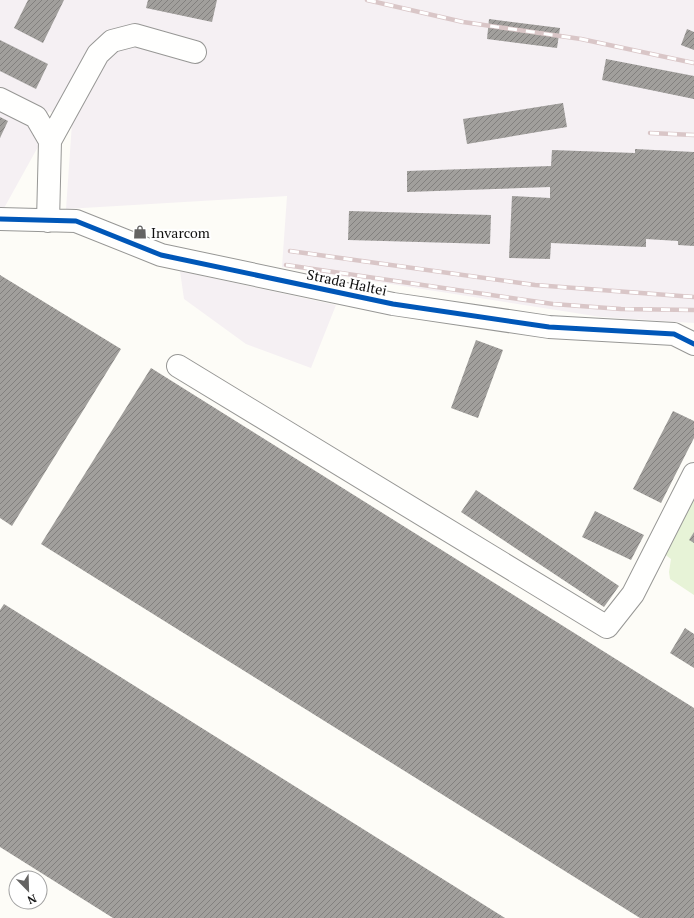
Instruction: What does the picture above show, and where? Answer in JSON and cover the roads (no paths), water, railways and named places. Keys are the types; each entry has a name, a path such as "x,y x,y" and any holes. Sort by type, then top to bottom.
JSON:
{"street":[{"path":"48,220 50,141 98,54 112,41 135,35 195,52"},
{"path":"0,99 36,117 50,141"},
{"name":"Strada Haltei","path":"0,219 76,221 161,255 393,304 549,327 674,334 694,344"},
{"path":"178,366 607,627 633,594 694,474"}],"railway":[{"path":"367,0 463,22 581,39 694,63"},
{"path":"650,133 694,135"},
{"path":"290,251 535,285 694,297"},
{"path":"286,265 553,304 621,309 694,310"}],"place":[{"name":"Invarcom","path":"140,232"}]}
